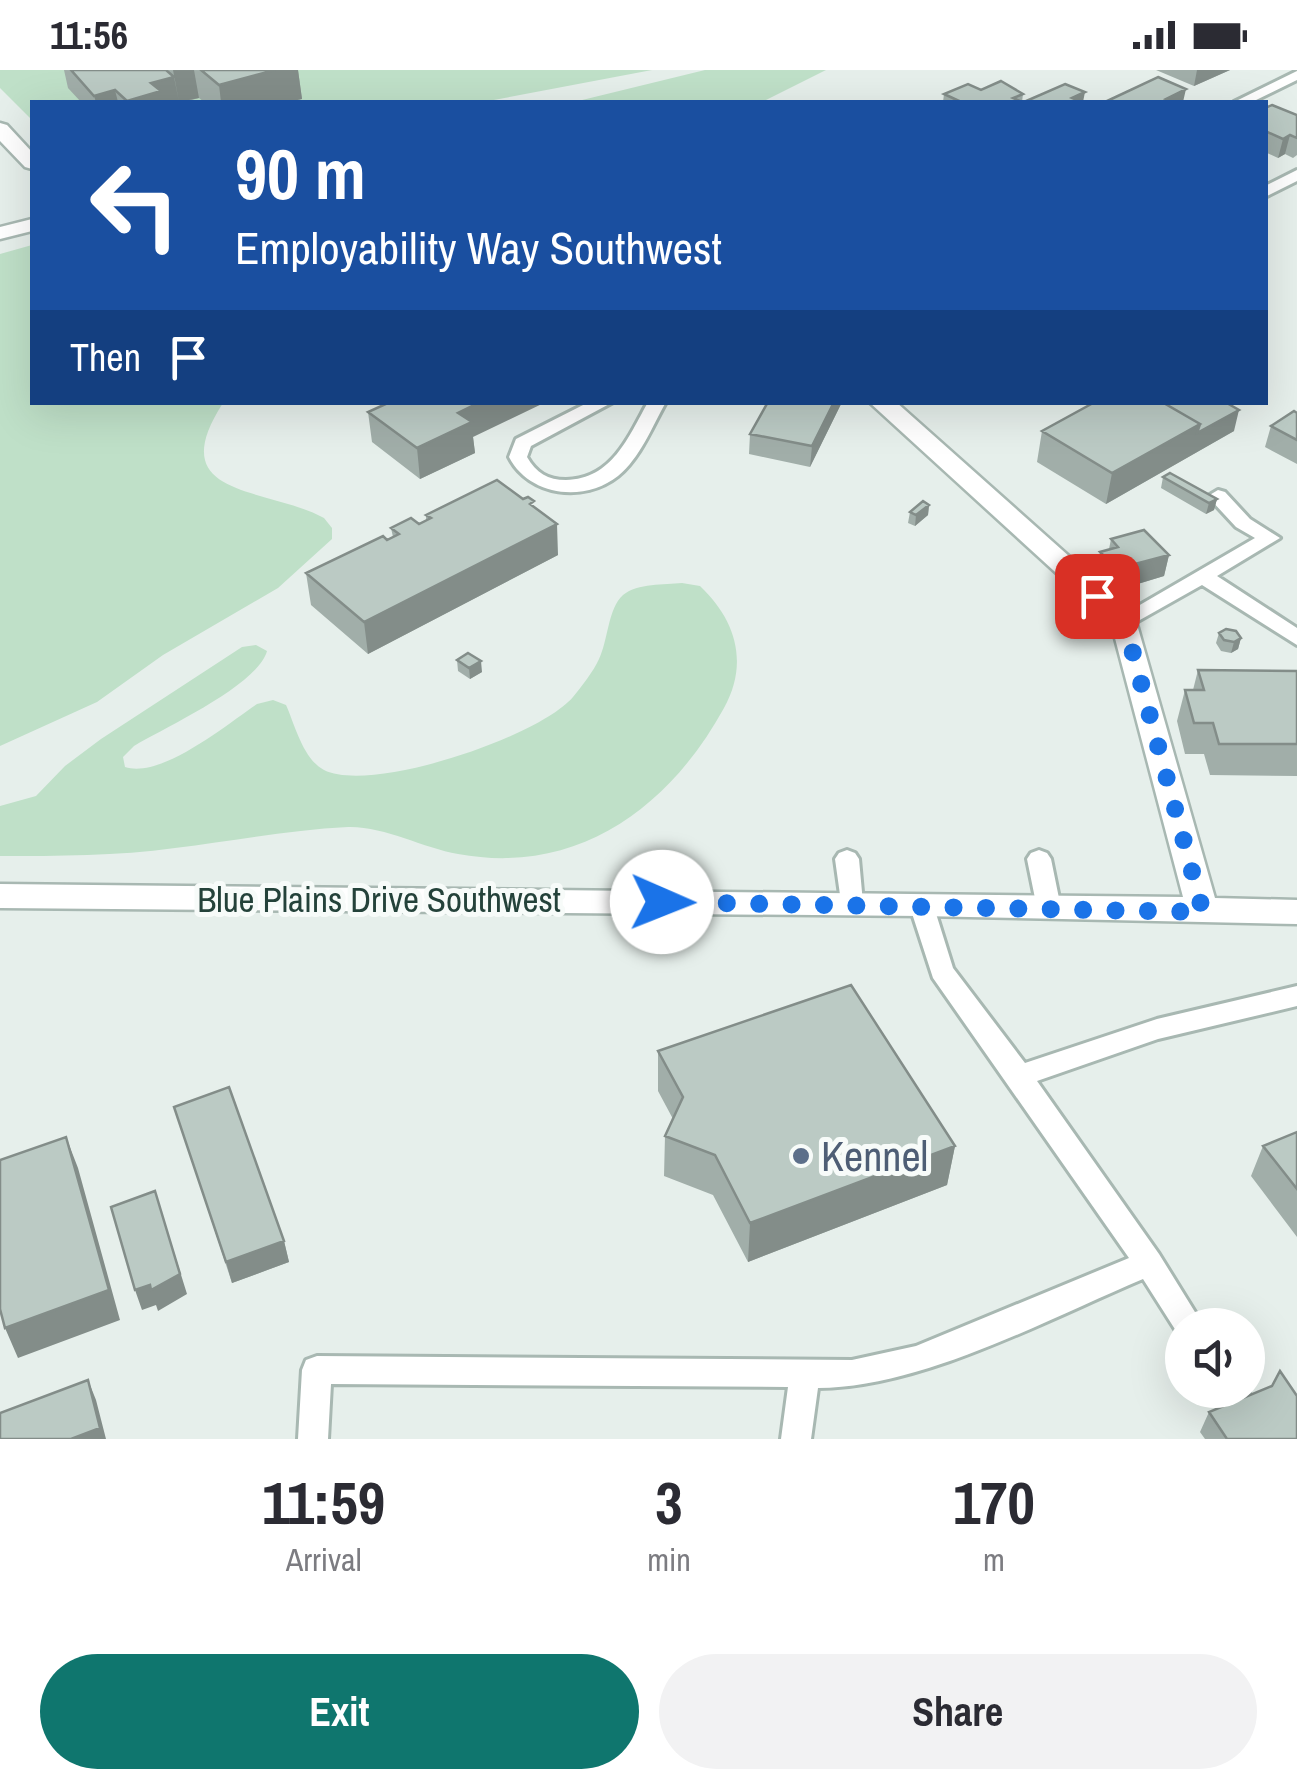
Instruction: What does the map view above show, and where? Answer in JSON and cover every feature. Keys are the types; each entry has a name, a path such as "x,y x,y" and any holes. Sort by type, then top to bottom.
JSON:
{"street":[{"path":"0,129 30,161"},
{"path":"0,234 30,226"},
{"path":"884,405 1124,620 1203,912"},
{"name":"Blue Plains Drive Southwest","path":"0,896 852,903 1297,912"}],"lane":[{"path":"1245,100 1297,75"},
{"path":"1268,190 1297,175"},
{"path":"598,405 523,443 518,457 524,472 551,486 580,487 602,482 613,474 656,405"},
{"path":"602,482 620,495"},
{"path":"1124,620 1270,538 1242,523 1218,496"},
{"path":"1203,576 1297,638"},
{"path":"847,858 852,903"},
{"path":"1039,859 1049,908"},
{"path":"921,904 942,971 1019,1076 1177,1308"},
{"path":"1019,1076 1157,1028 1297,996"},
{"path":"312,1439 318,1370 852,1374 918,1359 1148,1263"},
{"path":"796,1439 806,1373"}],"green space":[{"path":"0,70 652,70 494,100 30,100 30,118 0,88"},
{"path":"705,70 826,70 766,100 582,100"},
{"path":"30,246 30,405 222,405 207,434 204,457 212,473 250,493 324,518 332,528 332,539 278,588 163,655 97,702 0,746 0,254"},
{"path":"644,586 700,586 730,628 737,659 732,691 702,744 676,776 615,827 580,844 542,855 501,858 458,854 375,830 348,827 131,853 0,856 0,806 36,796 65,766 101,739 242,647 256,645 267,651 247,678 229,691 134,746 123,757 125,767 140,769 174,758 257,704 273,700 286,705 305,750 324,770 347,775 378,774 453,758 526,729 573,697 599,659 614,608 623,595"}],"building":[{"path":"71,70 166,70 174,77 151,83 161,91 130,100 115,90 94,96"},
{"path":"201,70 275,70 219,85"},
{"path":"1158,77 1186,89 1166,99 1169,100 1109,100"},
{"path":"1001,81 1023,94 1013,98 1018,100 957,100 944,94 968,84 981,90"},
{"path":"1065,84 1085,92 1072,98 1077,100 1029,100"},
{"path":"1268,107 1297,115 1297,138 1290,135 1283,139 1268,132"},
{"path":"383,405 474,405 458,413 472,422 417,448 368,412"},
{"path":"766,405 832,405 812,446 750,434"},
{"path":"1090,405 1167,405 1200,424 1112,473 1042,431"},
{"path":"1167,405 1230,405 1239,410 1197,433 1200,424"},
{"path":"1294,411 1297,413 1297,440 1271,426"},
{"path":"1170,473 1217,499 1209,503 1163,477"},
{"path":"497,480 523,499 534,501 530,504 557,524 364,622 306,573 383,536 387,540 399,534 391,528 411,518 419,524 431,518 426,515"},
{"path":"923,501 929,505 916,515 910,512"},
{"path":"1144,530 1169,555 1135,564 1130,559 1112,564 1100,552 1118,547 1111,539"},
{"path":"1226,629 1236,631 1241,638 1234,642 1224,640 1219,633"},
{"path":"468,653 481,661 469,668 457,660"},
{"path":"1198,670 1297,671 1297,744 1219,744 1213,723 1194,723 1185,690 1204,690"},
{"name":"Kennel","path":"851,985 955,1146 750,1223 715,1155 665,1136 683,1097 658,1051"},
{"path":"229,1087 284,1241 226,1262 174,1107"},
{"path":"1297,1132 1297,1189 1263,1146"},
{"path":"66,1137 109,1290 5,1328 0,1309 0,1160"},
{"path":"155,1191 180,1274 151,1290 150,1285 135,1290 111,1207"},
{"path":"1280,1371 1297,1396 1297,1439 1227,1439 1209,1412 1219,1408 1265,1408 1265,1389 1272,1386"},
{"path":"88,1380 100,1428 71,1439 0,1439 0,1413"}],"place":[{"name":"Kennel","path":"801,1156"}],"route":[{"path":"662,902 1203,912 1124,620 1097,596"}]}
